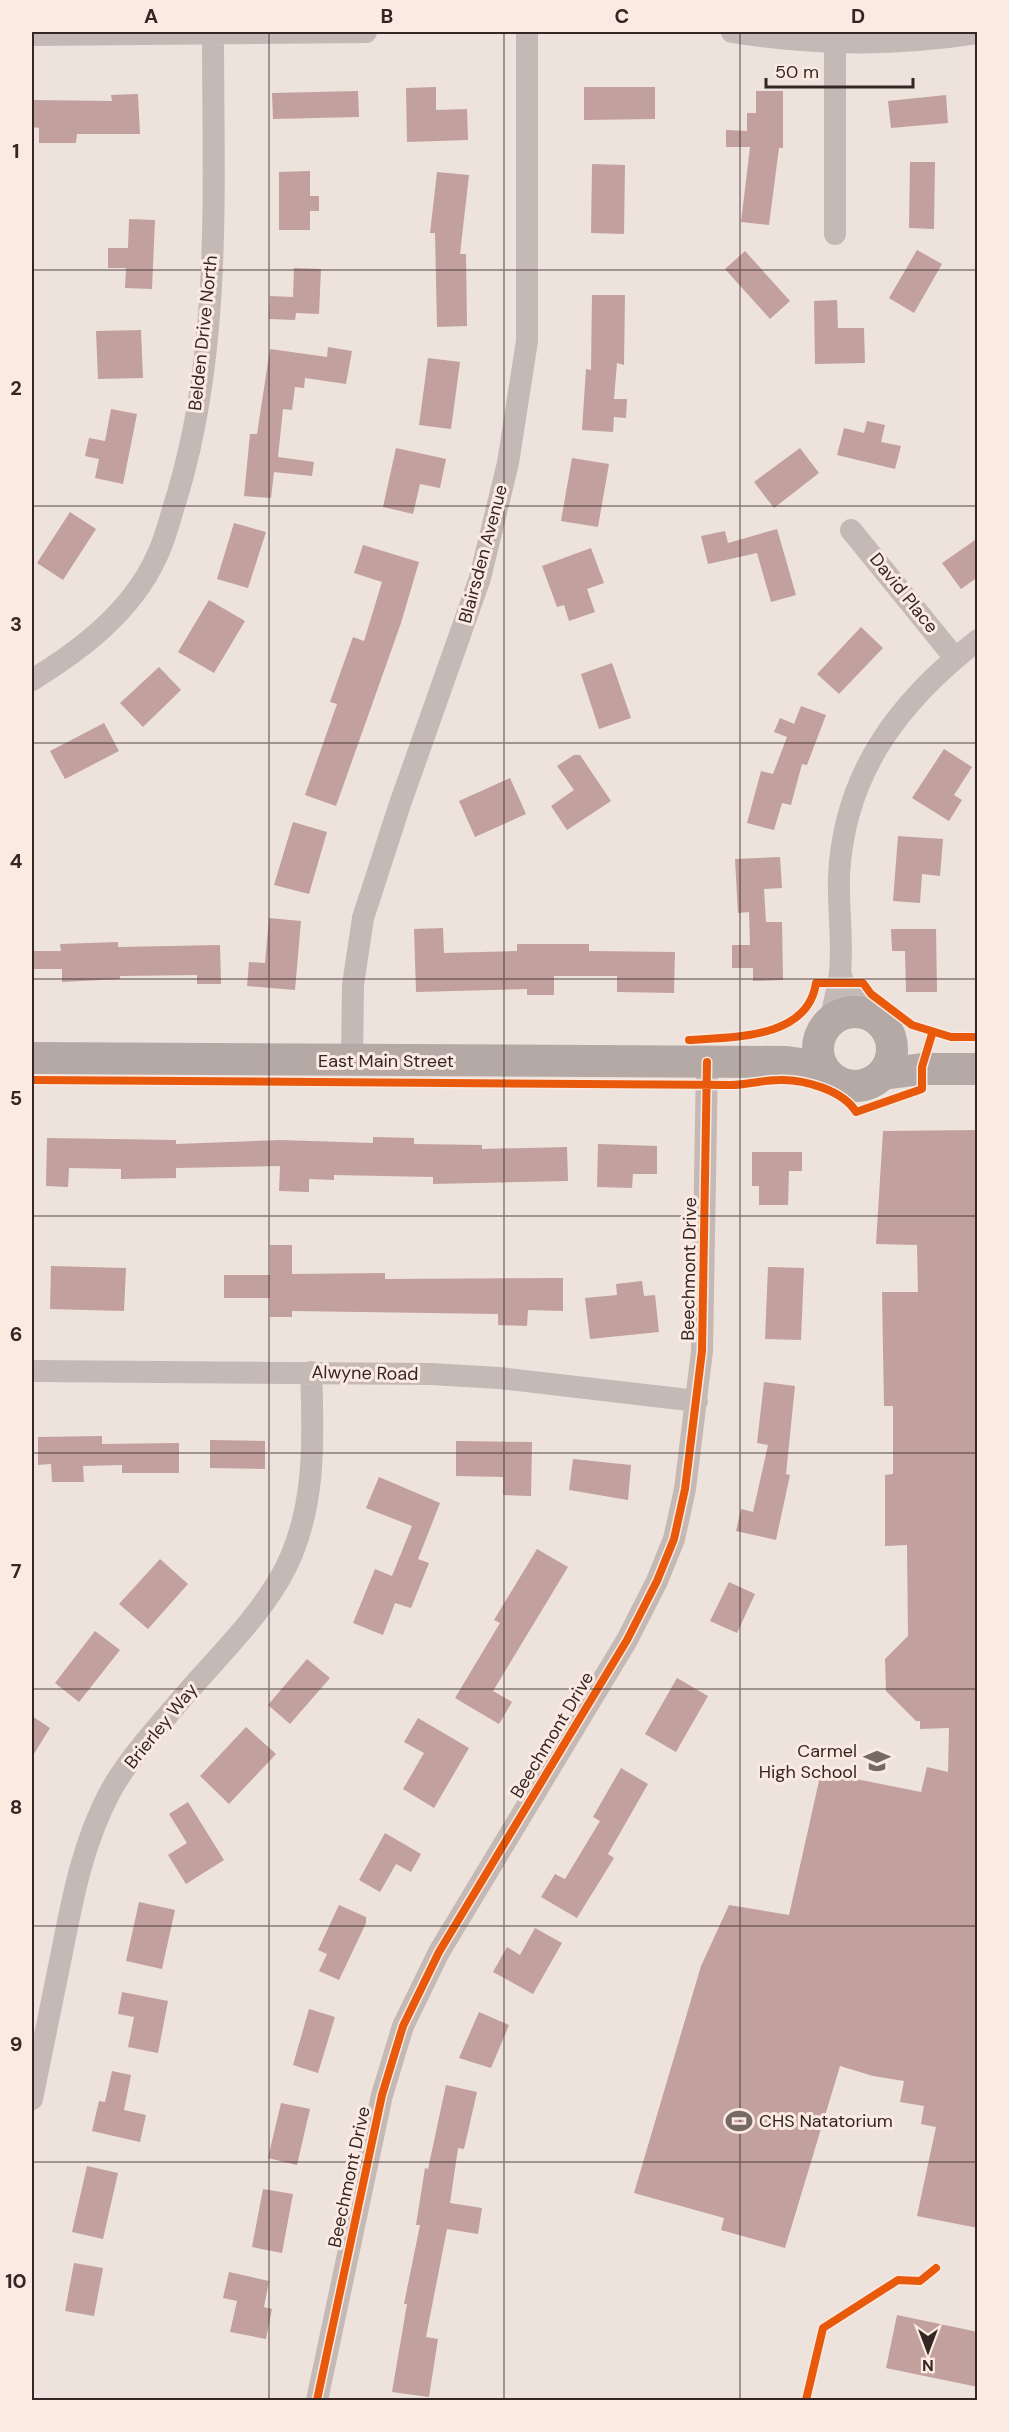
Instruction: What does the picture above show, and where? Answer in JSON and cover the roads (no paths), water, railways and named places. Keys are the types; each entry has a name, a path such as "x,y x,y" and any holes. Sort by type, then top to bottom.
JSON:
{"main road":[{"path":"892,1040 890,1064 883,1074 873,1082 850,1086 838,1082 823,1066 818,1052 827,1027 843,1014 867,1014 878,1019 892,1040 926,1054 978,1054"},
{"name":"East Main Street","path":"741,1063 827,1027"},
{"name":"East Main Street","path":"32,1058 788,1062 823,1066"},
{"path":"883,1074 922,1069 978,1069"}],"street":[{"path":"32,35 366,32"},
{"name":"Blairsden Avenue","path":"352,1061 353,986 363,918 400,804 480,578 508,463 527,341 528,32"},
{"path":"732,32 786,40 835,37 897,41 978,33"},
{"name":"Belden Drive North","path":"32,680 110,622 137,588 156,558 186,466 203,377 210,313 213,235 213,34"},
{"path":"835,37 835,234"},
{"name":"David Place","path":"851,530 955,658"},
{"path":"867,1014 843,983 840,971 839,877 842,840 864,768 892,723 924,685 978,640"},
{"path":"827,1027 840,971"},
{"name":"Beechmont Drive","path":"316,2400 382,2095 403,2026 439,1952 627,1640 657,1581 674,1539 686,1489 697,1401 705,1280 707,1062"},
{"name":"Alwyne Road","path":"32,1371 311,1372 499,1378 697,1401"},
{"name":"Brierley Way","path":"32,2099 78,1873 91,1831 111,1791 136,1750 257,1612 279,1580 297,1542 307,1508 310,1477 311,1372"}],"place":[{"name":"Carmel High School","path":"877,1761"},
{"name":"CHS Natatorium","path":"739,2121"}]}
